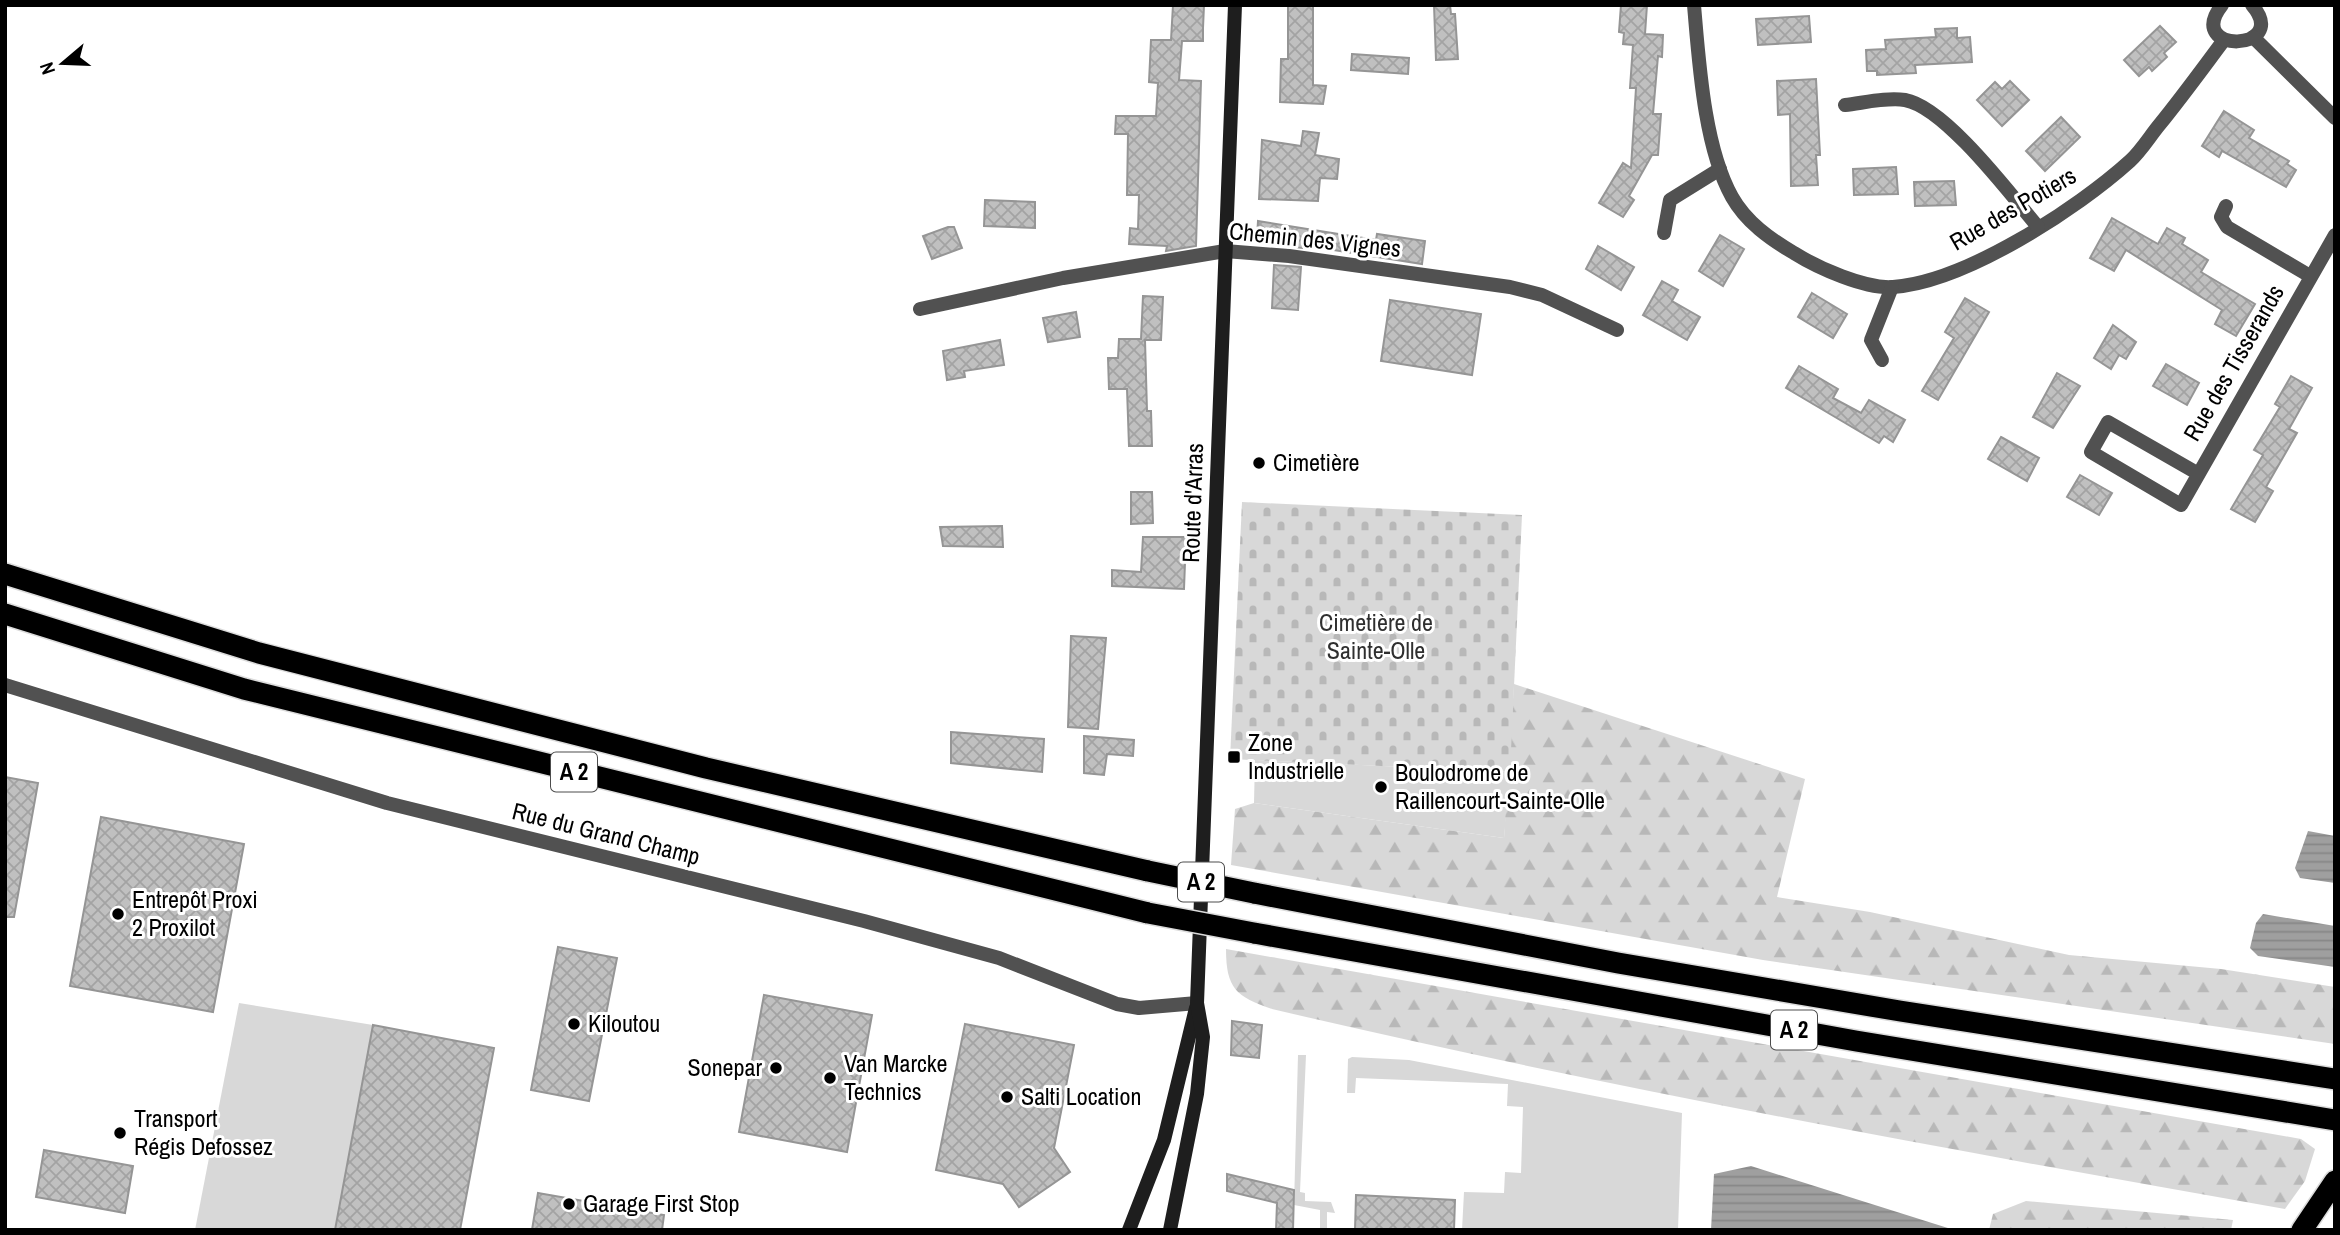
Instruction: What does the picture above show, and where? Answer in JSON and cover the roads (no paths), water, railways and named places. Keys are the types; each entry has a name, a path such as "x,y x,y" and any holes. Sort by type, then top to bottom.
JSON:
{"highway":[{"name":"A 2","path":"5,574 260,653 720,772 1148,871 1618,963 1900,1011 2335,1079"},
{"name":"A 2","path":"5,614 244,689 1148,913 1856,1041 2335,1120"},
{"path":"2302,1230 2335,1181"}],"main road":[{"name":"Route d'Arras","path":"1197,1003 1235,5"},
{"path":"1129,1230 1164,1140 1197,1003"},
{"path":"1170,1230 1197,1094 1203,1037 1197,1003"}],"street":[{"name":"Rue des Potiers","path":"1694,5 1701,84 1720,169 1732,198 1764,236 1804,260 1846,278 1892,287 1936,277 1990,254 2066,211 2132,160 2224,40"},
{"path":"2220,6 2215,20 2216,28 2224,40 2242,44 2257,32 2259,17 2252,5"},
{"path":"2253,37 2335,118"},
{"path":"1845,105 1904,100 1929,109 1978,157 2038,227"},
{"path":"1664,233 1670,200 1720,169"},
{"name":"Rue des Tisserands","path":"2226,206 2221,217 2227,227 2310,276"},
{"name":"Rue des Tisserands","path":"2197,472 2108,422 2091,452 2181,505 2197,472 2335,235"},
{"name":"Chemin des Vignes","path":"920,309 1063,278 1225,251 1289,256 1510,287 1542,295 1617,330"},
{"path":"1882,360 1871,340 1892,287"},
{"name":"Rue du Grand Champ","path":"5,685 387,803 864,921 984,954 1037,971 1117,1004 1147,1008 1197,1003"}],"place":[{"name":"Cimetière","path":"1259,463"},
{"name":"Zone Industrielle","path":"1234,757"},
{"name":"Boulodrome de Raillencourt-Sainte-Olle","path":"1381,787"},
{"name":"Entrepôt Proxi 2 Proxilot","path":"118,914"},
{"name":"Kiloutou","path":"574,1024"},
{"name":"Sonepar","path":"776,1068"},
{"name":"Van Marcke Technics","path":"830,1078"},
{"name":"Salti Location","path":"1007,1097"},
{"name":"Transport Régis Defossez","path":"120,1133"},
{"name":"Garage First Stop","path":"569,1204"}],"park label":[{"name":"Cimetière de Sainte-Olle","path":"1376,637"}]}
